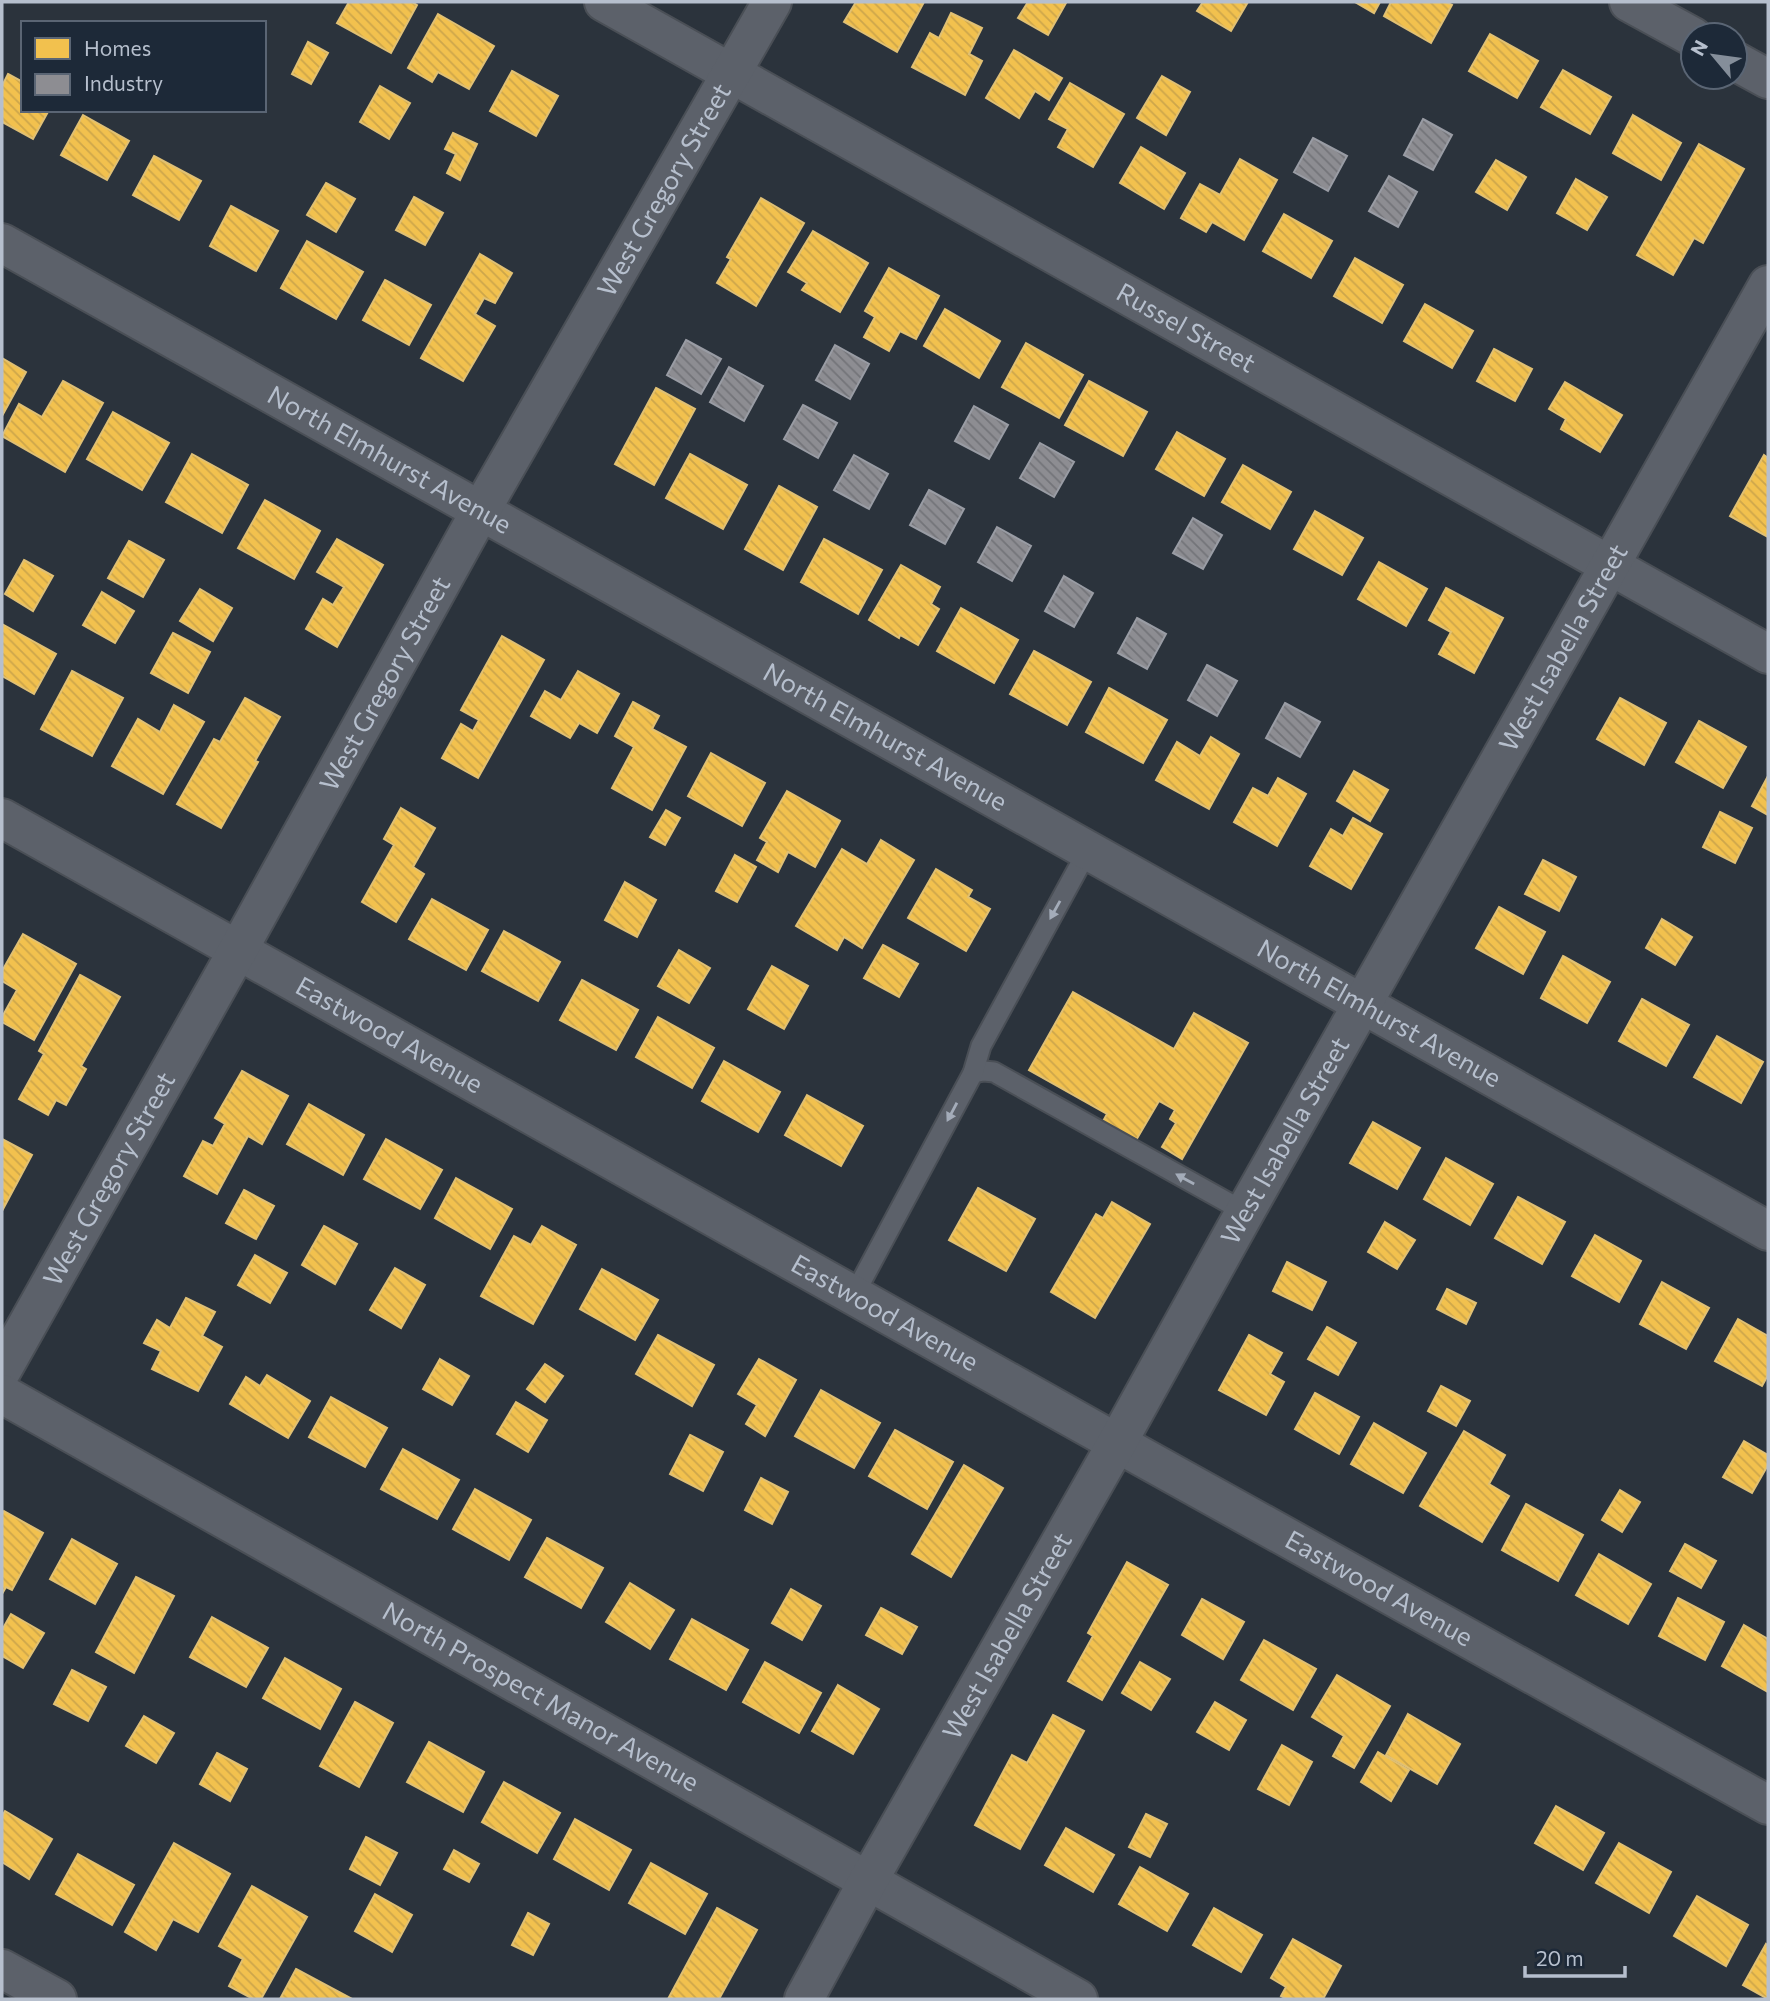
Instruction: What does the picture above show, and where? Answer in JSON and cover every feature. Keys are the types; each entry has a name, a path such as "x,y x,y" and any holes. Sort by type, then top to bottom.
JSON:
{"street":[{"name":"Russel Street","path":"604,2 1768,654"},
{"name":"West Gregory Street","path":"2,1370 481,510 772,2"},
{"path":"1629,2 1679,29"},
{"path":"1749,69 1768,79"},
{"name":"North Elmhurst Avenue","path":"2,243 1768,1231"},
{"name":"West Isabella Street","path":"804,1999 1768,285"},
{"name":"Eastwood Avenue","path":"2,818 1768,1805"},
{"name":"North Prospect Manor Avenue","path":"2,1394 1078,1999"},
{"path":"2,1969 57,1999"}],"lane":[{"path":"854,1295 973,1073 981,1046 1088,850"},
{"path":"973,1073 994,1072 1245,1212"}],"building: Homes":[{"path":"349,2 412,2 417,5 391,53 337,23"},
{"path":"856,2 924,2 897,52 844,22"},
{"path":"1028,2 1066,3 1048,35 1018,18"},
{"path":"1203,2 1248,2 1231,31 1197,11"},
{"path":"1355,2 1380,2 1374,13"},
{"path":"1391,2 1446,2 1452,5 1431,43 1384,16"},
{"path":"951,13 982,28 969,54 982,61 965,95 912,67 930,33 939,38"},
{"path":"438,14 494,46 469,89 438,72 432,82 408,68"},
{"path":"1490,34 1538,61 1517,98 1469,71"},
{"path":"308,42 328,53 311,84 292,74"},
{"path":"1014,50 1062,78 1049,100 1035,91 1019,118 986,98"},
{"path":"1563,70 1611,97 1590,134 1541,107"},
{"path":"512,71 558,96 536,136 490,111"},
{"path":"8,74 21,81 21,112 48,112 33,139 2,122 2,86"},
{"path":"1162,76 1190,92 1166,135 1137,118"},
{"path":"1070,83 1124,114 1093,167 1058,147 1068,129 1049,119"},
{"path":"380,86 410,103 389,139 360,122"},
{"path":"83,115 129,141 107,180 61,155"},
{"path":"1633,115 1681,143 1661,180 1613,153"},
{"path":"453,133 477,144 460,180 447,173 456,154 445,149"},
{"path":"1699,144 1744,169 1703,243 1694,238 1673,275 1637,255"},
{"path":"1141,147 1185,173 1164,209 1120,183"},
{"path":"154,156 201,181 179,220 133,195"},
{"path":"1240,159 1277,180 1244,240 1212,222 1206,232 1181,218 1200,184 1220,195"},
{"path":"1496,160 1526,177 1507,210 1476,192"},
{"path":"1576,179 1607,197 1587,230 1557,213"},
{"path":"326,183 355,199 336,232 307,215"},
{"path":"414,197 443,213 425,245 396,230"},
{"path":"761,198 804,223 756,306 717,283 731,259 727,257"},
{"path":"231,206 278,231 256,271 210,246"},
{"path":"1284,214 1332,241 1311,278 1263,251"},
{"path":"813,231 868,263 840,312 802,290 807,283 788,272"},
{"path":"307,241 363,272 336,319 281,288"},
{"path":"480,254 512,273 495,303 484,298 475,314 495,326 463,381 421,358"},
{"path":"1355,258 1403,285 1382,323 1334,296"},
{"path":"889,268 939,296 916,339 900,331 889,351 864,337 875,317 865,311"},
{"path":"385,280 431,305 409,345 363,320"},
{"path":"1425,304 1473,331 1452,368 1404,341"},
{"path":"945,309 1000,341 979,378 924,346"},
{"path":"1026,343 1083,375 1059,418 1002,387"},
{"path":"1494,349 1532,369 1515,401 1477,381"},
{"path":"2,358 26,372 2,416"},
{"path":"63,381 103,403 65,472 2,436 19,404 42,417"},
{"path":"1089,381 1147,412 1123,456 1065,425"},
{"path":"1565,382 1622,415 1600,452 1561,429 1566,419 1549,409"},
{"path":"656,388 695,409 654,485 615,464"},
{"path":"113,412 169,443 142,490 87,459"},
{"path":"1177,432 1225,459 1204,496 1156,469"},
{"path":"192,454 248,485 222,533 166,502"},
{"path":"690,454 747,485 723,529 666,498"},
{"path":"1764,455 1768,458 1768,537 1730,516"},
{"path":"1243,465 1291,492 1270,529 1222,502"},
{"path":"779,486 817,507 783,570 745,549"},
{"path":"265,500 320,531 294,579 238,548"},
{"path":"1315,511 1363,538 1342,575 1294,549"},
{"path":"337,539 383,565 337,647 306,629 323,599 333,605 344,587 317,572"},
{"path":"824,539 882,570 858,614 801,582"},
{"path":"129,541 164,560 143,597 108,578"},
{"path":"24,560 53,576 33,611 5,594"},
{"path":"1379,562 1427,589 1406,626 1358,599"},
{"path":"901,565 940,587 931,604 939,609 918,645 900,635 899,638 869,620"},
{"path":"1446,588 1503,618 1474,673 1439,654 1451,632 1429,620"},
{"path":"200,589 232,608 213,641 180,621"},
{"path":"102,592 134,611 115,643 83,625"},
{"path":"961,608 1018,640 994,683 937,651"},
{"path":"2,624 56,654 34,694 2,676"},
{"path":"173,633 210,652 188,693 151,673"},
{"path":"502,636 544,660 478,778 442,758 461,724 473,731 479,720 461,710"},
{"path":"1034,651 1091,682 1067,725 1010,694"},
{"path":"72,671 123,698 92,756 41,729"},
{"path":"578,671 619,694 597,733 579,723 570,738 531,716 545,691 561,700"},
{"path":"1109,688 1167,720 1143,763 1086,732"},
{"path":"245,698 280,717 221,828 177,804 214,739 220,742"},
{"path":"1620,698 1666,723 1644,765 1597,739"},
{"path":"633,702 659,716 652,729 686,747 652,810 612,788 634,747 615,736"},
{"path":"174,705 204,722 163,794 112,766 138,719 160,732"},
{"path":"1699,721 1746,747 1723,788 1676,762"},
{"path":"1211,737 1239,754 1209,809 1156,780 1177,742 1200,756"},
{"path":"711,753 765,783 742,826 688,796"},
{"path":"1354,771 1388,790 1370,821 1337,801"},
{"path":"1768,776 1768,815 1752,806"},
{"path":"1278,778 1306,794 1277,846 1234,822 1253,788 1268,796"},
{"path":"787,791 840,821 815,867 788,852 778,872 757,860 767,842 760,838"},
{"path":"401,808 435,828 413,867 424,874 396,922 362,902 394,845 384,839"},
{"path":"666,810 680,818 665,845 650,837"},
{"path":"1720,812 1752,828 1735,863 1703,847"},
{"path":"1353,818 1382,834 1351,889 1310,866 1331,829 1343,836"},
{"path":"881,840 914,860 862,948 844,937 837,950 796,926 842,849 867,864"},
{"path":"735,855 756,867 737,902 716,891"},
{"path":"1543,860 1576,877 1559,911 1525,894"},
{"path":"936,869 972,890 968,897 990,909 966,951 908,918"},
{"path":"625,882 656,900 637,937 605,920"},
{"path":"432,899 488,930 466,970 409,939"},
{"path":"1499,907 1545,932 1523,974 1476,948"},
{"path":"1662,919 1692,937 1675,965 1646,948"},
{"path":"504,931 560,962 538,1001 482,971"},
{"path":"23,934 76,964 34,1040 2,1022 2,1017 17,990 2,981 2,971"},
{"path":"883,945 918,964 899,997 864,978"},
{"path":"679,950 710,968 689,1003 658,986"},
{"path":"1563,956 1610,982 1587,1023 1541,998"},
{"path":"772,966 808,986 784,1029 748,1009"},
{"path":"80,975 120,997 81,1066 86,1069 66,1105 56,1100 48,1115 19,1099 44,1054 39,1051"},
{"path":"582,980 638,1010 616,1050 560,1020"},
{"path":"1073,992 1174,1049 1194,1013 1248,1043 1182,1159 1162,1147 1176,1123 1170,1119 1175,1110 1159,1101 1135,1142 1102,1123 1107,1114 1029,1070"},
{"path":"1642,999 1689,1025 1666,1066 1619,1041"},
{"path":"658,1017 714,1048 692,1088 636,1057"},
{"path":"1717,1036 1763,1062 1741,1103 1694,1077"},
{"path":"724,1061 780,1092 758,1132 702,1101"},
{"path":"242,1071 288,1096 262,1144 248,1136 217,1194 184,1176 203,1141 213,1146 225,1124 215,1118"},
{"path":"807,1095 863,1126 841,1166 785,1135"},
{"path":"309,1104 364,1135 343,1175 287,1144"},
{"path":"1373,1122 1420,1148 1397,1189 1350,1163"},
{"path":"2,1139 32,1155 2,1211"},
{"path":"386,1139 442,1170 420,1209 364,1179"},
{"path":"1446,1158 1493,1184 1470,1225 1424,1199"},
{"path":"456,1178 512,1209 490,1249 435,1218"},
{"path":"978,1188 1035,1219 1006,1271 949,1240"},
{"path":"244,1190 274,1206 256,1239 226,1223"},
{"path":"1518,1197 1565,1222 1542,1264 1495,1238"},
{"path":"1112,1202 1150,1224 1095,1318 1051,1292 1096,1214 1103,1218"},
{"path":"1385,1222 1415,1240 1397,1269 1368,1252"},
{"path":"324,1226 357,1244 335,1284 302,1265"},
{"path":"542,1226 576,1245 533,1324 481,1296 514,1236 531,1245"},
{"path":"1595,1235 1641,1261 1619,1302 1572,1276"},
{"path":"255,1255 287,1273 270,1303 238,1285"},
{"path":"1287,1262 1326,1282 1312,1310 1273,1291"},
{"path":"395,1268 425,1285 401,1328 370,1310"},
{"path":"602,1269 658,1300 635,1340 580,1309"},
{"path":"1662,1282 1709,1308 1686,1349 1640,1324"},
{"path":"1447,1289 1476,1303 1466,1324 1437,1309"},
{"path":"186,1298 215,1312 202,1336 222,1347 198,1391 152,1369 161,1351 144,1343 157,1320 170,1328"},
{"path":"1738,1319 1768,1336 1768,1375 1762,1386 1715,1361"},
{"path":"1327,1327 1356,1343 1338,1375 1308,1359"},
{"path":"658,1335 714,1365 692,1406 636,1374"},
{"path":"1249,1335 1282,1353 1270,1374 1284,1382 1266,1415 1219,1390"},
{"path":"440,1359 469,1376 452,1405 423,1389"},
{"path":"759,1359 796,1380 765,1436 746,1424 757,1405 738,1394"},
{"path":"545,1364 563,1376 545,1402 527,1389"},
{"path":"267,1375 310,1401 288,1438 230,1404 246,1377 260,1386"},
{"path":"1441,1386 1470,1401 1456,1426 1428,1411"},
{"path":"821,1390 880,1423 854,1468 795,1436"},
{"path":"1315,1393 1359,1417 1339,1454 1295,1429"},
{"path":"331,1397 387,1428 365,1467 309,1437"},
{"path":"516,1402 547,1420 528,1452 497,1434"},
{"path":"1374,1423 1426,1453 1403,1493 1351,1464"},
{"path":"895,1430 953,1462 927,1509 869,1476"},
{"path":"1464,1431 1505,1455 1489,1484 1509,1496 1482,1542 1420,1506"},
{"path":"690,1435 723,1452 703,1491 670,1474"},
{"path":"1744,1441 1768,1455 1768,1465 1752,1493 1723,1477"},
{"path":"403,1449 459,1480 437,1519 381,1489"},
{"path":"964,1465 1003,1488 951,1577 912,1554"},
{"path":"761,1478 788,1492 772,1524 745,1510"},
{"path":"475,1489 531,1520 509,1560 453,1529"},
{"path":"1620,1490 1640,1502 1622,1532 1602,1520"},
{"path":"1526,1504 1583,1535 1558,1581 1502,1550"},
{"path":"4,1511 43,1533 12,1590 6,1587 2,1594 2,1514"},
{"path":"547,1538 603,1568 581,1608 525,1577"},
{"path":"72,1539 117,1564 95,1604 50,1579"},
{"path":"1685,1544 1716,1561 1701,1588 1670,1571"},
{"path":"1599,1554 1651,1584 1628,1624 1576,1595"},
{"path":"1127,1562 1168,1585 1102,1700 1068,1681 1093,1636 1088,1633"},
{"path":"136,1577 174,1596 134,1673 96,1652"},
{"path":"630,1583 674,1610 650,1649 606,1622"},
{"path":"791,1589 821,1606 802,1640 772,1623"},
{"path":"1678,1598 1724,1622 1705,1660 1659,1636"},
{"path":"1202,1599 1244,1622 1223,1659 1182,1635"},
{"path":"881,1608 917,1627 902,1654 866,1635"},
{"path":"11,1614 44,1633 23,1668 2,1656 2,1630"},
{"path":"212,1617 268,1648 246,1687 190,1657"},
{"path":"692,1619 748,1650 726,1690 670,1659"},
{"path":"1744,1625 1768,1639 1768,1692 1722,1666"},
{"path":"1264,1640 1316,1669 1293,1710 1241,1680"},
{"path":"285,1658 341,1689 320,1729 263,1698"},
{"path":"765,1662 821,1693 799,1733 743,1702"},
{"path":"1140,1662 1170,1679 1151,1710 1122,1693"},
{"path":"72,1670 106,1687 88,1721 54,1704"},
{"path":"1337,1675 1390,1706 1354,1768 1333,1756 1344,1736 1312,1717"},
{"path":"838,1685 879,1709 853,1754 812,1731"},
{"path":"355,1702 393,1723 359,1787 320,1766"},
{"path":"1215,1702 1246,1720 1229,1750 1197,1732"},
{"path":"1408,1714 1460,1744 1437,1784 1386,1755"},
{"path":"1053,1715 1084,1731 1020,1849 975,1825 1012,1755 1027,1763"},
{"path":"144,1716 174,1733 156,1763 126,1746"},
{"path":"429,1742 484,1772 463,1812 407,1782"},
{"path":"1282,1745 1312,1762 1289,1805 1258,1789"},
{"path":"1378,1752 1409,1770 1391,1801 1361,1782"},
{"path":"217,1753 247,1769 230,1801 200,1784"},
{"path":"504,1782 560,1813 537,1853 482,1822"},
{"path":"1556,1806 1604,1833 1583,1870 1535,1843"},
{"path":"5,1811 52,1839 29,1879 2,1862 2,1816"},
{"path":"1146,1814 1167,1824 1150,1857 1129,1847"},
{"path":"575,1819 631,1850 609,1890 554,1859"},
{"path":"1066,1828 1114,1855 1093,1892 1045,1865"},
{"path":"366,1837 397,1853 380,1885 350,1869"},
{"path":"174,1843 230,1874 198,1932 173,1919 156,1950 125,1932"},
{"path":"1619,1843 1671,1872 1649,1913 1596,1883"},
{"path":"454,1850 479,1864 469,1882 444,1869"},
{"path":"78,1854 134,1885 112,1925 56,1894"},
{"path":"651,1863 707,1894 685,1934 629,1903"},
{"path":"1140,1867 1188,1894 1167,1931 1119,1904"},
{"path":"252,1886 307,1917 261,1999 253,1999 229,1986 243,1959 219,1946"},
{"path":"375,1894 412,1915 392,1952 355,1931"},
{"path":"1697,1896 1748,1925 1726,1966 1674,1936"},
{"path":"717,1908 757,1930 719,1999 668,1999"},
{"path":"1214,1908 1262,1935 1241,1972 1193,1945"},
{"path":"528,1913 549,1924 533,1955 512,1945"},
{"path":"1293,1939 1341,1966 1323,1999 1287,1999 1281,1996 1286,1987 1271,1978"},
{"path":"1766,1944 1768,1946 1768,1999 1743,1985"},
{"path":"296,1969 352,1999 280,1999"}],"building: Industry":[{"path":"1423,119 1452,135 1433,170 1404,155"},
{"path":"1313,138 1347,156 1328,191 1294,172"},
{"path":"1389,176 1417,192 1398,227 1369,211"},
{"path":"686,340 721,359 701,394 667,375"},
{"path":"835,345 869,364 850,399 816,380"},
{"path":"729,367 763,386 744,421 710,402"},
{"path":"803,405 837,423 818,458 784,439"},
{"path":"974,406 1008,425 989,459 955,441"},
{"path":"1040,443 1074,462 1054,497 1020,478"},
{"path":"854,455 888,474 869,509 834,490"},
{"path":"929,490 964,509 945,544 910,525"},
{"path":"1193,518 1222,535 1203,569 1173,553"},
{"path":"997,527 1031,546 1012,581 978,562"},
{"path":"1064,576 1093,593 1074,627 1045,611"},
{"path":"1137,618 1166,634 1147,669 1118,653"},
{"path":"1207,665 1237,681 1217,716 1188,700"},
{"path":"1285,703 1320,722 1300,757 1266,738"}]}
